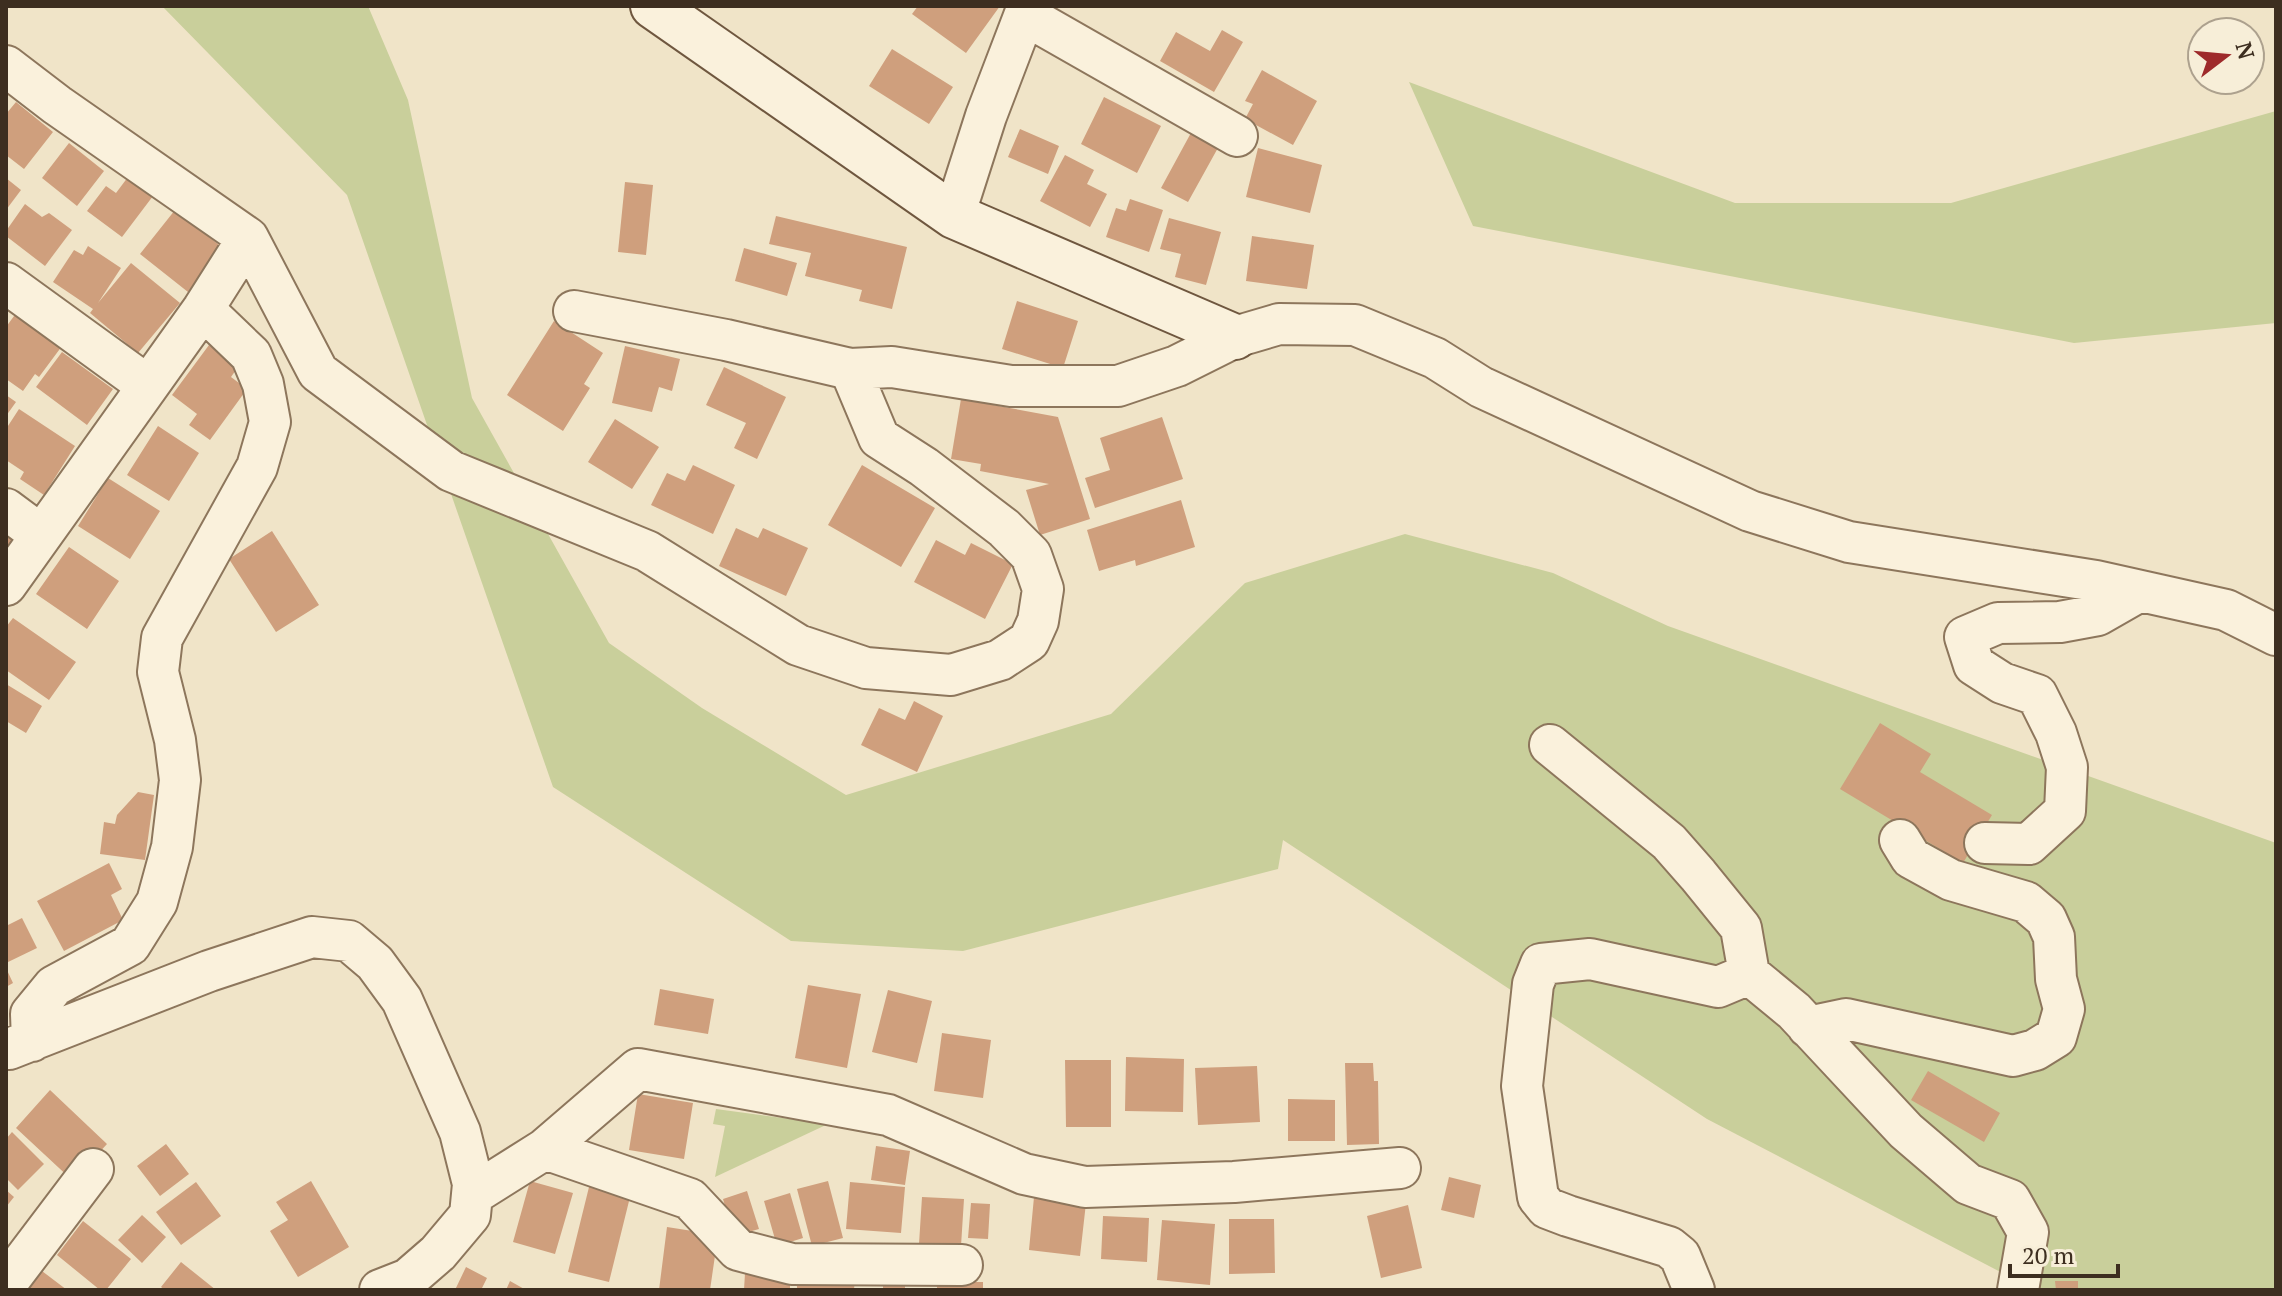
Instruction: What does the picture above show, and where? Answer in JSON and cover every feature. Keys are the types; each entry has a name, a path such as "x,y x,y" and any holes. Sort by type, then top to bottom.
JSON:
{"street":[{"path":"653,6 954,216 1235,337"},
{"path":"954,216 986,116 1027,11 1237,136"},
{"path":"6,66 248,238 318,372 451,471 647,551 798,645 866,668 951,675 1000,660 1029,641 1038,621 1043,589 1031,555 1004,528 924,467 879,438 850,369"},
{"path":"6,585 203,309 248,238"},
{"path":"6,283 148,386"},
{"path":"19,1045 31,1014 54,986 130,945 157,902 172,847 180,780 175,740 158,672 162,638 257,467 270,422 263,384 251,355 203,309"},
{"path":"574,311 726,340 850,369 892,367 1011,386 1118,386 1177,366 1235,337 1279,324 1355,325 1435,358 1481,387 1750,511 1849,542 2096,581 2226,610 2276,635"},
{"path":"6,509 41,535"},
{"path":"1985,843 2029,844 2065,811 2067,767 2056,733 2037,695 2002,683 1974,665 1965,637 1998,623 2060,622 2098,615 2140,591"},
{"path":"1550,745 1669,842 1741,928 1749,974 1794,1011 1906,1131 1968,1184 2010,1200 2028,1232 2018,1290"},
{"path":"1808,1027 1846,1019 2013,1056 2035,1050 2056,1037 2064,1009 2056,979 2054,937 2046,919 2026,902 1951,880 1911,858 1900,840"},
{"path":"19,1045 209,971 312,937 349,941 375,963 402,1000 460,1132 473,1184 470,1215 438,1253 408,1279 380,1290"},
{"path":"1694,1290 1680,1256 1669,1247 1547,1208 1538,1197 1522,1086 1533,984 1541,964 1590,959 1718,987 1749,974"},
{"path":"472,1195 545,1149 638,1069 888,1115 1024,1174 1085,1187 1234,1182 1400,1168"},
{"path":"545,1149 690,1199 738,1250 792,1264 962,1265"},
{"path":"6,1284 93,1169"}],"green space":[{"path":"162,6 368,6 408,100 472,398 609,643 702,708 846,795 1111,714 1245,583 1405,534 1553,573 1668,626 2276,843 2276,1290 2035,1290 1707,1119 1283,840 1278,869 963,951 791,941 553,787 347,195"},
{"path":"1409,82 1735,203 1951,203 2276,111 2276,323 2074,343 1473,226"},
{"path":"716,1109 828,1124 715,1177 725,1126 713,1124"}],"building":[{"path":"918,6 1000,6 966,53 912,14"},
{"path":"1222,30 1243,42 1214,92 1160,61 1176,32 1210,51"},
{"path":"892,49 953,87 929,124 869,86"},
{"path":"1262,70 1317,101 1293,145 1245,119 1253,104 1245,101"},
{"path":"1104,97 1161,126 1137,173 1081,144"},
{"path":"16,102 53,132 24,169 6,155 6,114"},
{"path":"1020,129 1059,146 1048,174 1008,157"},
{"path":"1192,131 1219,146 1188,202 1161,188"},
{"path":"69,143 104,171 77,206 42,178"},
{"path":"1258,148 1322,165 1310,213 1246,197"},
{"path":"1065,155 1094,170 1087,184 1107,194 1090,227 1040,201"},
{"path":"128,177 153,196 122,237 87,211 106,186 116,193"},
{"path":"6,178 21,190 6,210"},
{"path":"625,182 653,185 646,255 618,252"},
{"path":"1130,199 1163,210 1149,252 1106,237 1116,208 1126,211"},
{"path":"25,204 42,217 49,213 72,230 45,266 6,236 6,231"},
{"path":"175,210 223,248 188,292 140,254"},
{"path":"776,216 907,247 892,309 859,301 862,290 805,276 811,253 769,244"},
{"path":"1169,218 1221,232 1206,285 1175,277 1181,254 1160,249"},
{"path":"1252,236 1314,245 1307,289 1246,281"},
{"path":"88,246 121,268 98,303 131,263 180,303 138,353 90,313 93,309 53,282 74,250 83,255"},
{"path":"744,248 797,263 787,296 735,281"},
{"path":"1017,301 1078,321 1063,368 1002,349"},
{"path":"17,312 62,346 39,377 35,374 23,391 6,379 6,327"},
{"path":"554,321 603,353 584,384 590,388 563,431 507,395"},
{"path":"209,345 238,367 231,377 247,389 210,440 189,425 197,414 172,395"},
{"path":"625,346 680,359 672,391 659,387 652,412 612,403"},
{"path":"62,352 113,389 87,425 36,387"},
{"path":"724,367 786,397 757,459 734,448 746,423 706,405"},
{"path":"6,395 16,402 6,416"},
{"path":"961,399 1058,417 1090,519 1040,535 1026,490 1049,484 980,471 981,464 951,459"},
{"path":"19,409 75,446 44,495 20,479 24,472 6,460 6,429"},
{"path":"1162,417 1183,479 1095,508 1085,478 1110,470 1100,438"},
{"path":"615,419 659,447 632,489 588,462"},
{"path":"158,426 199,453 169,501 127,475"},
{"path":"693,465 735,485 713,534 651,505 667,473 685,481"},
{"path":"862,465 935,508 901,567 828,525"},
{"path":"108,478 160,511 130,559 78,526"},
{"path":"1181,500 1195,547 1136,566 1135,560 1099,571 1087,530"},
{"path":"736,528 758,538 763,528 808,548 786,596 719,566"},
{"path":"272,531 319,605 276,632 229,559"},
{"path":"6,535 14,540 6,553"},
{"path":"936,540 965,555 971,543 1013,564 985,619 914,582"},
{"path":"69,547 119,581 87,629 36,594"},
{"path":"13,618 76,662 49,700 6,670 6,627"},
{"path":"6,684 42,706 26,733 6,721"},
{"path":"914,701 943,716 917,772 861,745 879,708 905,720"},
{"path":"1880,723 1931,754 1920,772 1992,815 1963,863 1840,789"},
{"path":"138,792 154,795 145,860 100,854 104,822 115,824 117,815"},
{"path":"109,863 122,889 111,895 123,920 64,951 37,901"},
{"path":"22,918 37,948 6,963 6,926"},
{"path":"6,968 13,983 6,987"},
{"path":"808,985 861,994 847,1068 795,1058"},
{"path":"660,989 714,999 708,1034 654,1025"},
{"path":"888,990 932,1001 917,1063 872,1052"},
{"path":"942,1033 991,1040 983,1098 934,1091"},
{"path":"1126,1057 1184,1059 1183,1112 1125,1111"},
{"path":"1065,1060 1111,1060 1111,1127 1066,1127"},
{"path":"1345,1063 1373,1063 1374,1081 1378,1081 1379,1144 1347,1145"},
{"path":"1257,1066 1260,1122 1198,1125 1195,1068"},
{"path":"1928,1071 2000,1113 1984,1142 1911,1100"},
{"path":"50,1090 107,1144 73,1181 16,1128"},
{"path":"638,1094 693,1103 684,1159 629,1150"},
{"path":"1288,1099 1335,1100 1335,1141 1288,1141"},
{"path":"12,1132 44,1164 18,1190 6,1178 6,1139"},
{"path":"166,1144 189,1174 160,1196 137,1166"},
{"path":"876,1146 910,1151 905,1185 871,1180"},
{"path":"1449,1177 1481,1185 1474,1218 1441,1210"},
{"path":"311,1181 349,1247 298,1277 270,1231 288,1220 276,1202"},
{"path":"530,1181 573,1193 555,1254 513,1242"},
{"path":"828,1181 843,1238 812,1246 797,1189"},
{"path":"196,1182 221,1216 181,1245 156,1212"},
{"path":"850,1182 905,1187 901,1233 846,1229"},
{"path":"590,1183 631,1193 609,1282 568,1272"},
{"path":"6,1190 14,1197 6,1207"},
{"path":"747,1191 759,1229 734,1236 723,1199"},
{"path":"790,1193 803,1238 777,1246 764,1201"},
{"path":"922,1197 964,1199 961,1246 919,1244"},
{"path":"1034,1197 1086,1203 1080,1256 1029,1250"},
{"path":"971,1203 990,1204 988,1239 968,1238"},
{"path":"1408,1205 1422,1268 1381,1278 1367,1216"},
{"path":"142,1215 166,1237 142,1263 118,1240"},
{"path":"1103,1216 1149,1218 1147,1262 1101,1259"},
{"path":"1229,1219 1274,1219 1275,1273 1229,1274"},
{"path":"1162,1220 1215,1224 1210,1285 1157,1280"},
{"path":"83,1221 131,1259 106,1290 100,1290 57,1255"},
{"path":"667,1227 718,1235 710,1290 659,1290"},
{"path":"181,1262 216,1290 165,1290 161,1287"},
{"path":"466,1267 487,1278 481,1290 455,1290"},
{"path":"38,1268 67,1290 22,1290"},
{"path":"745,1273 790,1274 790,1290 744,1290"},
{"path":"797,1274 855,1277 854,1290 797,1290"},
{"path":"510,1281 526,1290 506,1290"},
{"path":"2055,1281 2078,1281 2078,1290 2056,1290"},
{"path":"905,1282 905,1290 883,1290 883,1284"},
{"path":"937,1282 983,1282 983,1290 937,1290"}]}
